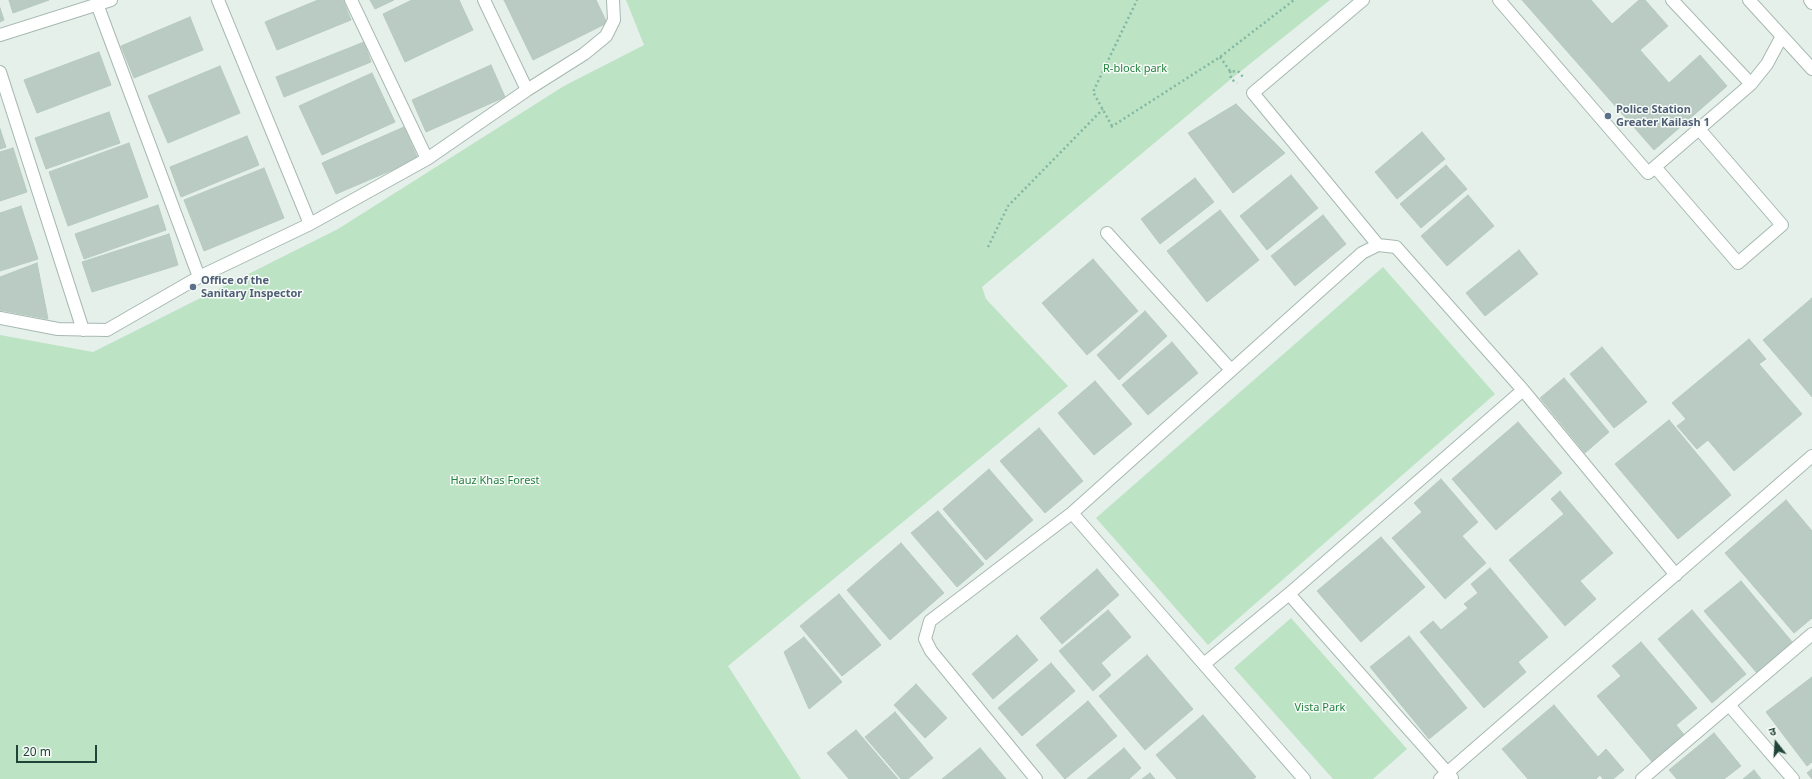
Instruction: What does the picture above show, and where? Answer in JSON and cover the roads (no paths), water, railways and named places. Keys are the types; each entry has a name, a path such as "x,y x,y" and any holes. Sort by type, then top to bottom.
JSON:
{"street":[{"path":"0,35 111,0"},
{"path":"218,0 310,224"},
{"path":"351,0 427,159"},
{"path":"484,0 527,90"},
{"path":"0,318 58,330 107,330 199,277 310,224 427,159 527,90 584,54 606,36 614,20 613,0"},
{"path":"1363,0 1253,93 1378,245"},
{"path":"1499,0 1648,173 1751,84 1767,64 1782,36"},
{"path":"1672,0 1751,84"},
{"path":"1749,0 1812,69"},
{"path":"98,4 199,277"},
{"path":"0,72 84,330"},
{"path":"1655,167 1738,262 1744,258 1782,225 1699,129"},
{"path":"1107,233 1231,370"},
{"path":"1036,779 931,651 925,639 930,621 1072,513 1362,252 1378,245 1396,247 1523,390 1676,575"},
{"path":"1204,664 1289,594 1523,390"},
{"path":"1289,594 1447,777 1812,456"},
{"path":"1072,513 1304,779"},
{"path":"1646,778 1812,634"},
{"path":"1729,705 1793,779"}],"place":[{"name":"Police Station Greater Kailash 1","path":"1608,116"},
{"name":"Office of the Sanitary Inspector","path":"193,287"}],"park label":[{"name":"R-block park","path":"1135,69"},
{"name":"Hauz Khas Forest","path":"495,481"},
{"name":"Vista Park","path":"1320,708"}]}
